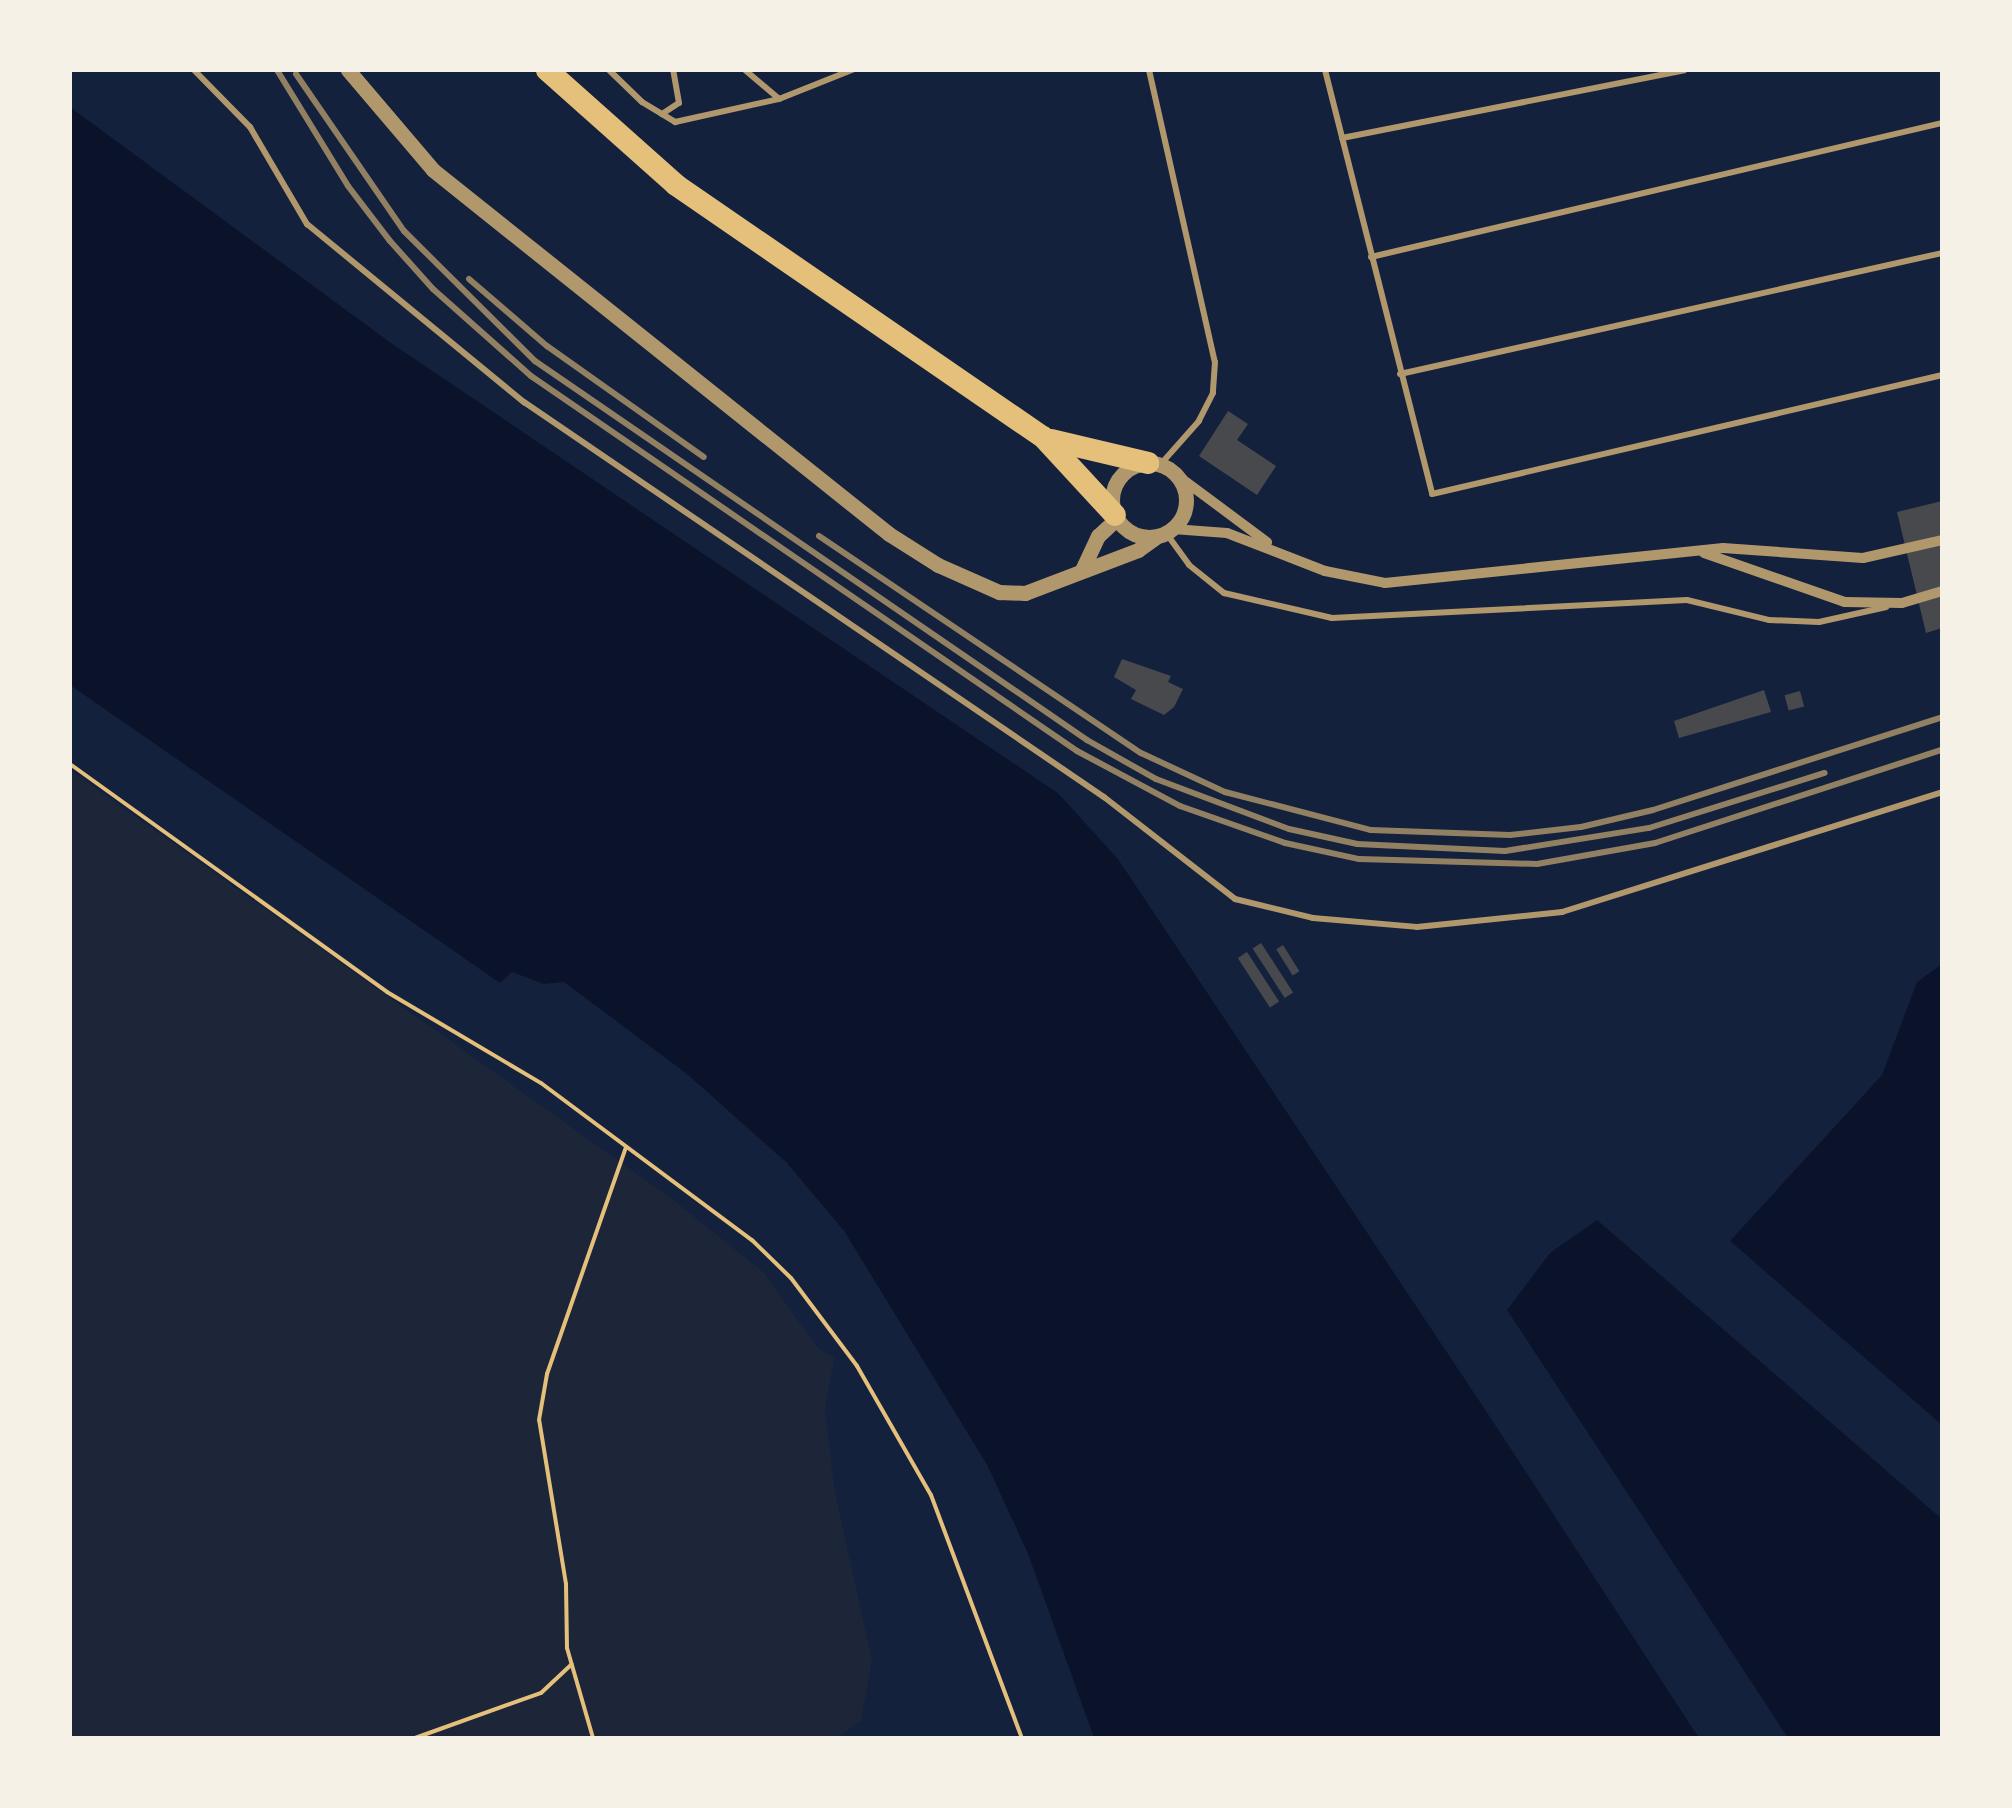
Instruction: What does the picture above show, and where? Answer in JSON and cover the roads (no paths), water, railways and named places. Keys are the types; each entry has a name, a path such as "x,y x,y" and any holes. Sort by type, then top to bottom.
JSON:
{"highway":[{"path":"548,70 628,147 815,283 1043,437 1116,516"},
{"path":"1043,437 1159,466"}],"street":[{"path":"348,70 433,170 889,534 1000,592 1041,590 1138,550 1165,533 1186,499 1159,466"},
{"path":"1082,570 1098,536 1116,516 1118,480 1159,466"},
{"path":"1159,466 1276,549"},
{"path":"1116,516 1133,534 1216,530 1276,549 1324,571 1385,583 1764,546 1862,558 1942,540"},
{"path":"1698,552 1846,602 1902,603 1942,592"}],"lane":[{"path":"194,70 250,127 306,224 524,402 1104,797 1234,899 1313,918 1417,926 1562,912 1942,792"},
{"path":"609,70 676,122 779,99 852,70"},
{"path":"662,114 679,103 674,70"},
{"path":"744,70 779,99"},
{"path":"1149,70 1215,362 1213,393 1199,421 1159,466"},
{"path":"1325,70 1432,494 1942,375"},
{"path":"1342,138 1684,70"},
{"path":"1371,257 1942,123"},
{"path":"1400,374 1942,253"},
{"path":"1165,533 1189,565 1224,592 1332,618 1687,600 1769,620 1819,622 1902,603"}],"railway":[{"path":"277,70 348,186 390,241 433,289 531,376 1077,751 1180,806 1285,843 1359,859 1537,864 1655,843 1942,750"},
{"path":"296,74 404,231 535,361 1087,740 1156,779 1289,829 1357,844 1505,851 1649,828 1825,773"},
{"path":"469,279 547,346 704,457"},
{"path":"819,536 1141,753 1225,792 1371,830 1510,835 1581,827 1653,810 1942,717"}]}
